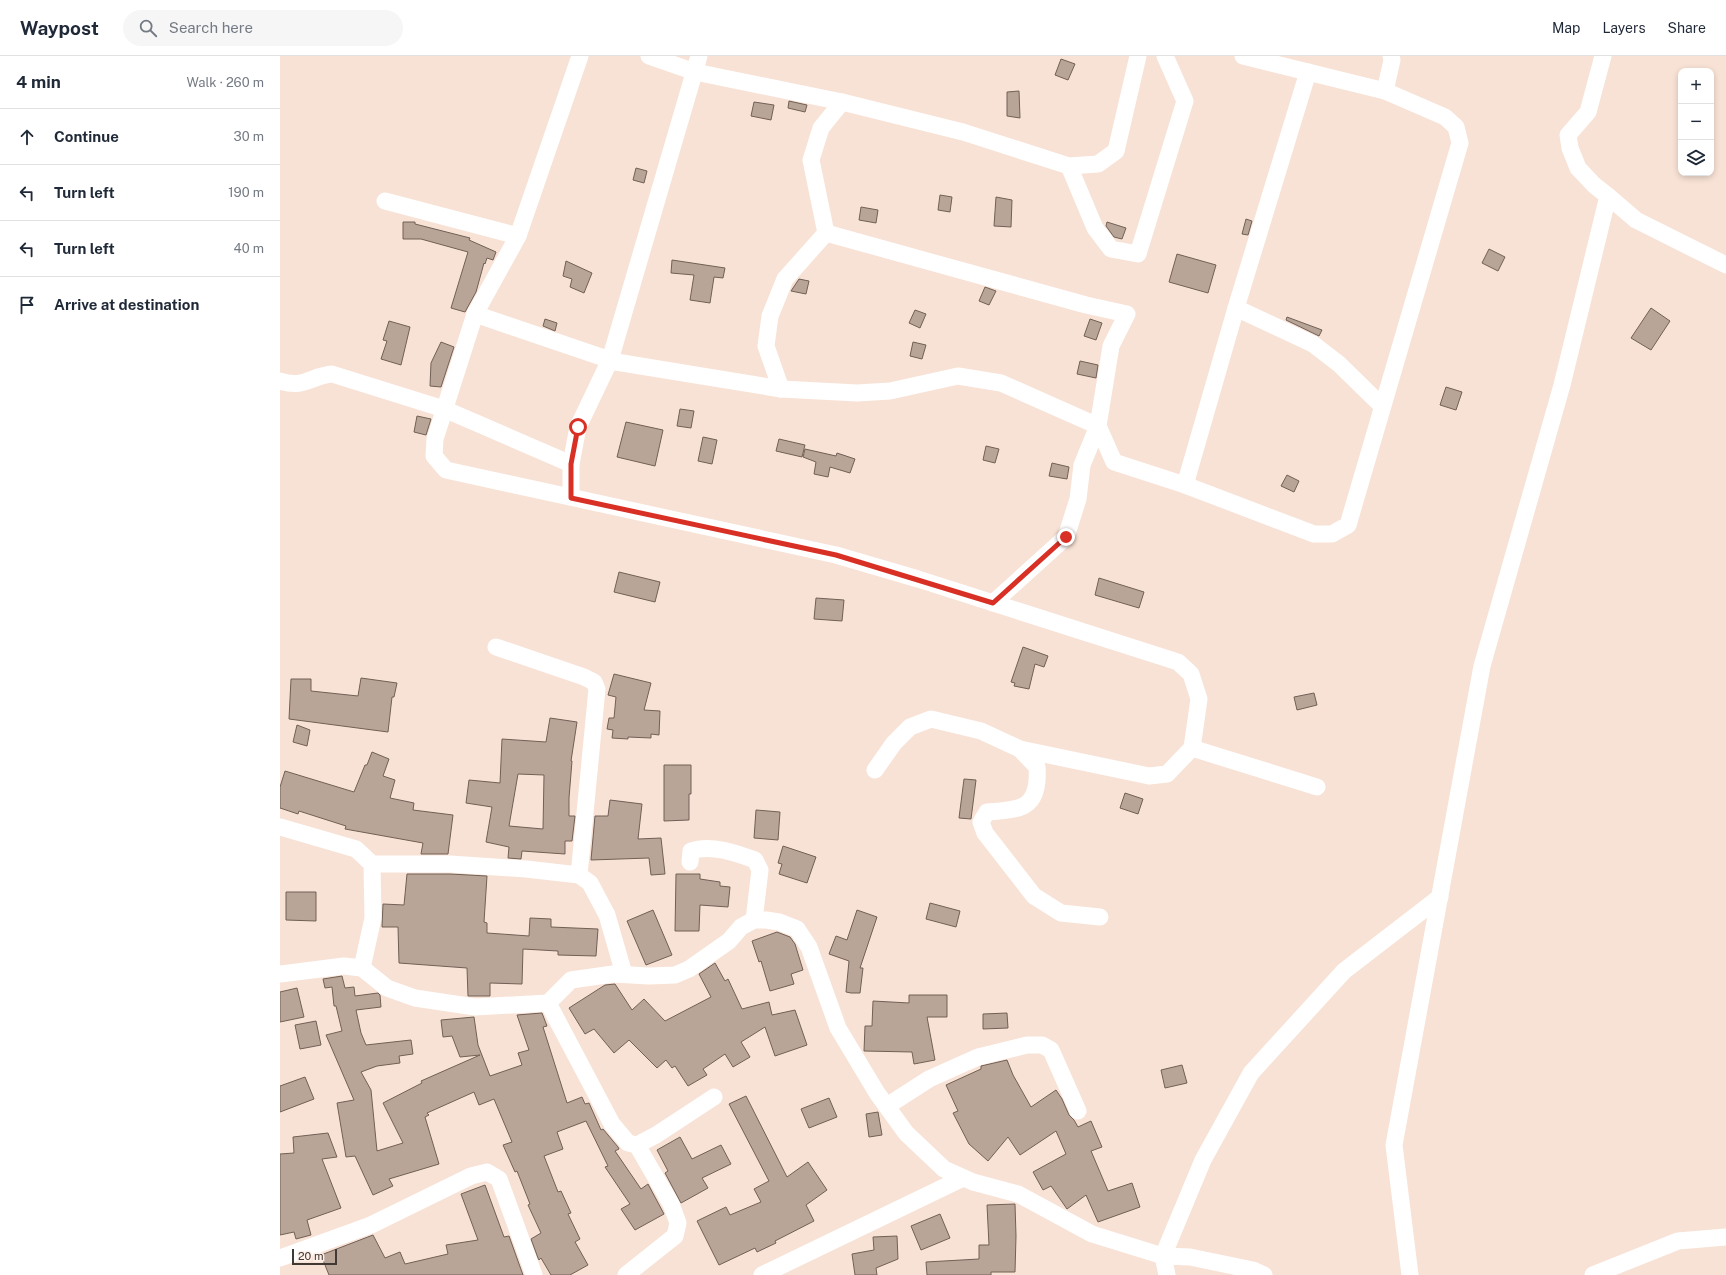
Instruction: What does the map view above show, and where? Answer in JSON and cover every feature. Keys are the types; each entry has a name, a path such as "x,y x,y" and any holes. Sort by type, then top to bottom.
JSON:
{"street":[{"path":"580,56 518,236 475,314 444,409 435,439 434,456 446,470 836,555 1178,662 1191,674 1198,699 1192,748 1167,774 1149,776 1020,749 981,731 931,719 910,727 894,743 875,770"},
{"path":"649,56 697,64 963,132 1069,166 1098,164 1116,151 1138,56"},
{"path":"1069,166 1095,228 1110,249 1138,254 1185,101 1165,56"},
{"path":"1384,91 1392,60 1391,56"},
{"path":"1603,56 1588,112 1568,135 1570,148 1578,168 1594,185 1636,220 1726,265"},
{"path":"475,314 610,360 781,389 857,393 890,391 958,376 1001,383 1098,426 1114,462 1185,485 1314,534 1332,534 1348,525 1460,143 1456,127 1445,117 1384,91 1252,57"},
{"path":"571,498 571,464 578,427 610,360 697,64"},
{"path":"1185,485 1236,308 1308,72"},
{"path":"826,233 811,160 821,128 842,102"},
{"path":"1410,1275 1394,1145 1482,666 1562,385 1608,196"},
{"path":"385,201 518,236"},
{"path":"781,389 766,346 770,316 785,279 826,233"},
{"path":"826,233 1086,305 1127,314 1111,346 1098,426 1082,465 1078,499 1066,537 993,603"},
{"path":"1236,308 1313,344 1339,364 1382,406"},
{"path":"280,381 291,385 303,384 321,375 332,374 444,409 571,464"},
{"path":"496,647 584,677 594,682 597,689 579,875"},
{"path":"1192,748 1317,786"},
{"path":"1020,749 1038,766 1038,784 1032,798 1021,807 987,812 981,822 985,833 1034,896 1061,913 1100,917"},
{"path":"280,827 356,849 372,864 450,864 526,869 579,875 590,883 607,915 624,974"},
{"path":"690,862 691,851 701,847 739,854 755,860 760,870 754,920"},
{"path":"362,968 373,918 372,864"},
{"path":"1167,1275 1163,1256 1202,1160 1251,1073 1344,971 1440,897"},
{"path":"280,974 344,966 362,968 387,988 415,998 475,1007 548,1003 571,980 613,974 649,976 675,975 689,969 729,941 741,927 754,920 766,920 797,929 809,947 838,1028 887,1106 906,1133 944,1169 973,1182 1018,1194 1092,1234 1163,1256 1190,1257 1253,1270 1264,1275"},
{"path":"548,1003 612,1124 628,1143 637,1145 656,1136 714,1096"},
{"path":"887,1106 929,1079 978,1057 1027,1045 1042,1045 1051,1050 1078,1111"},
{"path":"626,1275 675,1236 678,1223 672,1204 637,1145"},
{"path":"280,1258 371,1225 471,1176 487,1172 499,1179 534,1275"},
{"path":"762,1275 963,1178"},
{"path":"1593,1275 1678,1241 1726,1237"}],"building":[{"path":"1061,59 1075,64 1068,80 1055,75"},
{"path":"1019,91 1020,118 1007,116 1007,92"},
{"path":"789,101 807,105 805,112 788,108"},
{"path":"754,102 774,105 771,120 751,116"},
{"path":"636,168 647,171 644,183 633,180"},
{"path":"940,195 952,197 950,212 938,210"},
{"path":"996,197 1012,200 1011,227 994,226"},
{"path":"861,207 878,210 876,223 859,220"},
{"path":"1246,219 1252,221 1248,235 1242,234"},
{"path":"403,222 415,222 415,224 470,238 469,240 496,252 493,260 487,258 485,264 484,263 476,292 465,312 451,308 468,252 421,239 403,239"},
{"path":"1107,222 1126,228 1122,239 1114,237 1106,226"},
{"path":"1489,249 1505,257 1498,271 1482,263"},
{"path":"1177,254 1216,265 1208,293 1169,282"},
{"path":"672,260 725,268 723,278 714,277 710,303 690,300 694,275 671,273"},
{"path":"566,261 592,273 584,293 570,287 572,279 563,276"},
{"path":"799,279 809,281 806,294 791,291"},
{"path":"985,287 996,291 989,305 979,301"},
{"path":"1651,308 1670,321 1651,350 1631,338"},
{"path":"915,310 926,314 920,328 909,323"},
{"path":"1287,317 1322,330 1319,336 1286,320"},
{"path":"545,319 557,323 555,331 543,326"},
{"path":"1090,319 1102,323 1096,340 1084,336"},
{"path":"389,321 410,327 401,365 381,359 387,341 383,340"},
{"path":"441,342 454,347 441,387 430,386 431,363"},
{"path":"913,342 926,345 922,359 910,356"},
{"path":"1080,361 1098,365 1096,378 1077,374"},
{"path":"1446,387 1462,392 1456,410 1440,405"},
{"path":"680,409 694,411 691,428 677,426"},
{"path":"417,416 431,419 426,435 414,432"},
{"path":"626,422 663,430 655,466 617,457"},
{"path":"703,437 717,440 712,464 698,461"},
{"path":"779,439 805,445 802,457 776,451"},
{"path":"986,446 999,449 995,463 983,460"},
{"path":"805,449 836,456 837,453 855,459 850,473 830,467 828,477 814,474 816,462 803,457"},
{"path":"1052,463 1069,467 1067,479 1049,476"},
{"path":"1287,475 1299,481 1294,492 1281,486"},
{"path":"619,572 660,582 655,602 614,592"},
{"path":"1099,578 1144,592 1139,608 1095,595"},
{"path":"816,598 844,600 842,621 814,619"},
{"path":"1023,647 1048,656 1044,667 1035,664 1029,689 1014,686 1015,683 1011,682"},
{"path":"614,674 651,683 644,710 660,711 659,735 651,734 651,738 612,738 613,730 607,729 609,718 614,718 616,697 608,695"},
{"path":"361,678 397,683 394,697 392,697 388,732 289,719 291,679 311,679 311,691 358,696"},
{"path":"1314,693 1317,705 1297,710 1294,697"},
{"path":"550,718 577,722 571,761 569,798 569,816 575,816 572,841 565,841 565,854 522,851 521,859 508,858 509,847 486,842 492,807 466,803 469,780 500,783 502,739 546,742","holes":["518,774 544,775 543,829 509,826"]},
{"path":"297,725 310,730 307,746 293,742"},
{"path":"372,752 389,759 383,776 395,780 390,798 414,803 413,810 453,815 448,854 421,854 423,843 345,829 346,826 299,811 298,814 280,808 280,787 285,771 354,792"},
{"path":"664,765 691,765 689,820 664,821"},
{"path":"964,779 976,780 971,819 959,818"},
{"path":"1125,793 1143,799 1138,814 1120,808"},
{"path":"610,800 642,804 638,839 661,838 665,874 651,875 649,858 591,860 595,816 608,816"},
{"path":"756,810 780,812 778,840 754,838"},
{"path":"783,846 816,857 807,883 779,874 782,864 778,863"},
{"path":"407,874 487,876 484,922 487,923 487,933 529,936 530,918 551,919 551,927 598,929 596,956 558,955 558,951 523,949 522,984 490,983 490,996 468,996 467,968 399,963 398,927 382,927 383,904 404,905"},
{"path":"676,874 700,874 700,879 720,882 720,886 730,887 728,907 700,905 699,931 675,931"},
{"path":"286,892 316,892 316,921 286,920"},
{"path":"930,903 960,911 956,927 926,919"},
{"path":"653,910 672,955 646,965 627,921"},
{"path":"857,910 877,917 860,968 863,968 860,993 851,993 846,992 849,961 829,954 836,936 847,940"},
{"path":"777,932 790,937 795,944 803,970 791,974 794,984 770,991 761,961 759,962 752,941"},
{"path":"715,963 725,981 728,979 742,1009 769,1002 772,1015 795,1010 807,1045 775,1056 765,1027 741,1042 750,1057 733,1067 725,1054 703,1069 707,1075 688,1086 675,1066 672,1068 666,1060 657,1068 629,1040 614,1053 594,1029 585,1034 569,1008 605,985 615,984 632,1010 644,999 665,1021 711,997 699,974"},
{"path":"342,976 345,988 354,987 355,996 378,993 380,995 381,1007 356,1010 361,1033 366,1045 411,1040 413,1054 399,1056 400,1063 377,1066 361,1072 371,1090 377,1151 403,1143 383,1103 422,1083 421,1081 480,1055 460,1057 452,1036 443,1037 441,1020 474,1017 478,1045 490,1076 522,1065 518,1053 529,1050 517,1015 542,1013 547,1026 543,1027 567,1103 582,1097 585,1104 589,1103 601,1130 603,1129 618,1147 619,1149 615,1151 641,1189 648,1184 664,1214 635,1230 621,1209 630,1204 605,1167 608,1166 586,1121 557,1132 563,1149 544,1156 558,1192 561,1191 571,1213 568,1214 580,1239 575,1242 588,1265 570,1275 551,1275 541,1258 539,1260 531,1239 541,1233 528,1205 530,1204 517,1171 515,1172 503,1145 512,1142 494,1099 479,1105 474,1092 427,1113 429,1115 425,1117 439,1164 389,1179 393,1186 373,1195 355,1156 346,1157 337,1103 354,1100 326,1035 342,1031 336,1006 334,1006 332,987 325,988 323,979"},
{"path":"297,988 304,1017 280,1022 280,992"},
{"path":"909,995 947,995 947,1017 927,1017 935,1060 914,1064 912,1052 864,1051 865,1026 872,1026 873,1001 909,1003"},
{"path":"1007,1013 1008,1028 983,1029 983,1014"},
{"path":"316,1021 321,1045 300,1049 295,1025"},
{"path":"1007,1060 1013,1075 1031,1107 1056,1090 1069,1115 1078,1127 1091,1121 1102,1147 1091,1151 1108,1191 1132,1183 1140,1207 1098,1222 1086,1195 1067,1209 1051,1186 1043,1190 1033,1172 1066,1154 1056,1131 1020,1155 1008,1137 988,1161 969,1144 953,1113 958,1111 946,1085 981,1069 981,1066"},
{"path":"1182,1065 1187,1083 1165,1088 1161,1070"},
{"path":"305,1077 314,1099 280,1112 280,1086"},
{"path":"746,1096 787,1177 808,1162 827,1190 806,1205 814,1221 757,1252 755,1248 719,1265 697,1221 726,1207 730,1215 761,1202 754,1189 769,1181 729,1104"},
{"path":"829,1098 837,1117 809,1128 801,1109"},
{"path":"878,1112 882,1135 869,1137 866,1114"},
{"path":"328,1133 337,1157 322,1159 341,1208 307,1220 311,1235 296,1239 294,1232 280,1235 280,1154 294,1153 293,1137"},
{"path":"680,1137 692,1159 721,1145 731,1164 702,1178 708,1188 681,1203 665,1173 668,1171 657,1150"},
{"path":"485,1185 504,1237 509,1236 523,1275 329,1275 321,1255 373,1235 385,1258 400,1252 405,1264 448,1254 446,1245 478,1240 461,1194"},
{"path":"1015,1204 1015,1272 991,1272 991,1275 927,1275 926,1262 979,1259 979,1245 989,1245 987,1205"},
{"path":"940,1214 950,1238 921,1250 911,1226"},
{"path":"897,1236 898,1259 876,1268 877,1275 855,1275 852,1254 874,1250 873,1237"}],"route":[{"path":"578,427 571,464 571,498 836,555 993,603 1066,537"}]}
